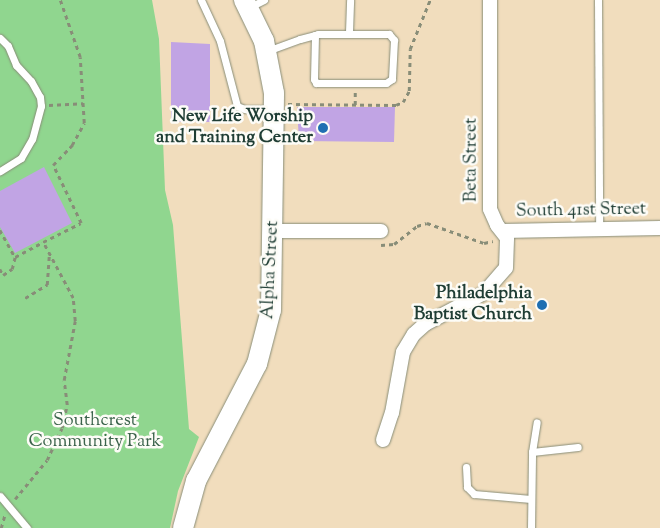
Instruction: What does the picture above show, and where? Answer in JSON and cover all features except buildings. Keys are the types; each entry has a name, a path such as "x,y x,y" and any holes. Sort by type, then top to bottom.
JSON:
{"street":[{"name":"Beta Street","path":"383,440 392,413 403,352 425,324 484,293 495,284 506,268 508,246 503,231 497,225 490,209 490,0"},
{"name":"Alpha Street","path":"183,528 196,481 245,394 264,347 273,291 274,109 266,51 252,3"},
{"name":"South 41st Street","path":"503,231 660,228"},
{"path":"274,231 380,231"}],"lane":[{"path":"200,0 220,41 237,106 245,109 274,109"},
{"path":"348,32 350,0"},
{"path":"598,0 599,229"},
{"path":"266,51 315,35 348,32 389,34 394,40 390,82 316,83 314,79 315,35"},
{"path":"0,38 8,46 16,65 31,81 40,96 41,106 32,139 21,158 0,171"},
{"path":"531,528 532,452 537,422"},
{"path":"532,452 578,448"},
{"path":"466,467 467,487 474,494 531,499"},
{"path":"0,496 27,528"}],"path":[{"path":"15,257 81,223 53,165 72,144 84,123 80,57 60,0"},
{"path":"354,105 355,83"},
{"path":"41,106 83,103"},
{"path":"380,231 383,246 394,244 417,226 427,223 484,243 491,243 503,231"},
{"path":"0,230 15,257 12,270 3,275 0,269"},
{"path":"1,528 9,507 47,460 65,418 64,380 73,341 74,298 43,242"},
{"path":"25,298 48,285 49,254"}],"green space":[{"name":"Southcrest Community Park","path":"0,0 152,0 159,39 165,190 173,225 189,429 199,437 178,491 170,528 0,528"}],"place":[{"name":"New Life Worship and Training Center","path":"323,128"},
{"name":"Philadelphia Baptist Church","path":"542,305"}]}
